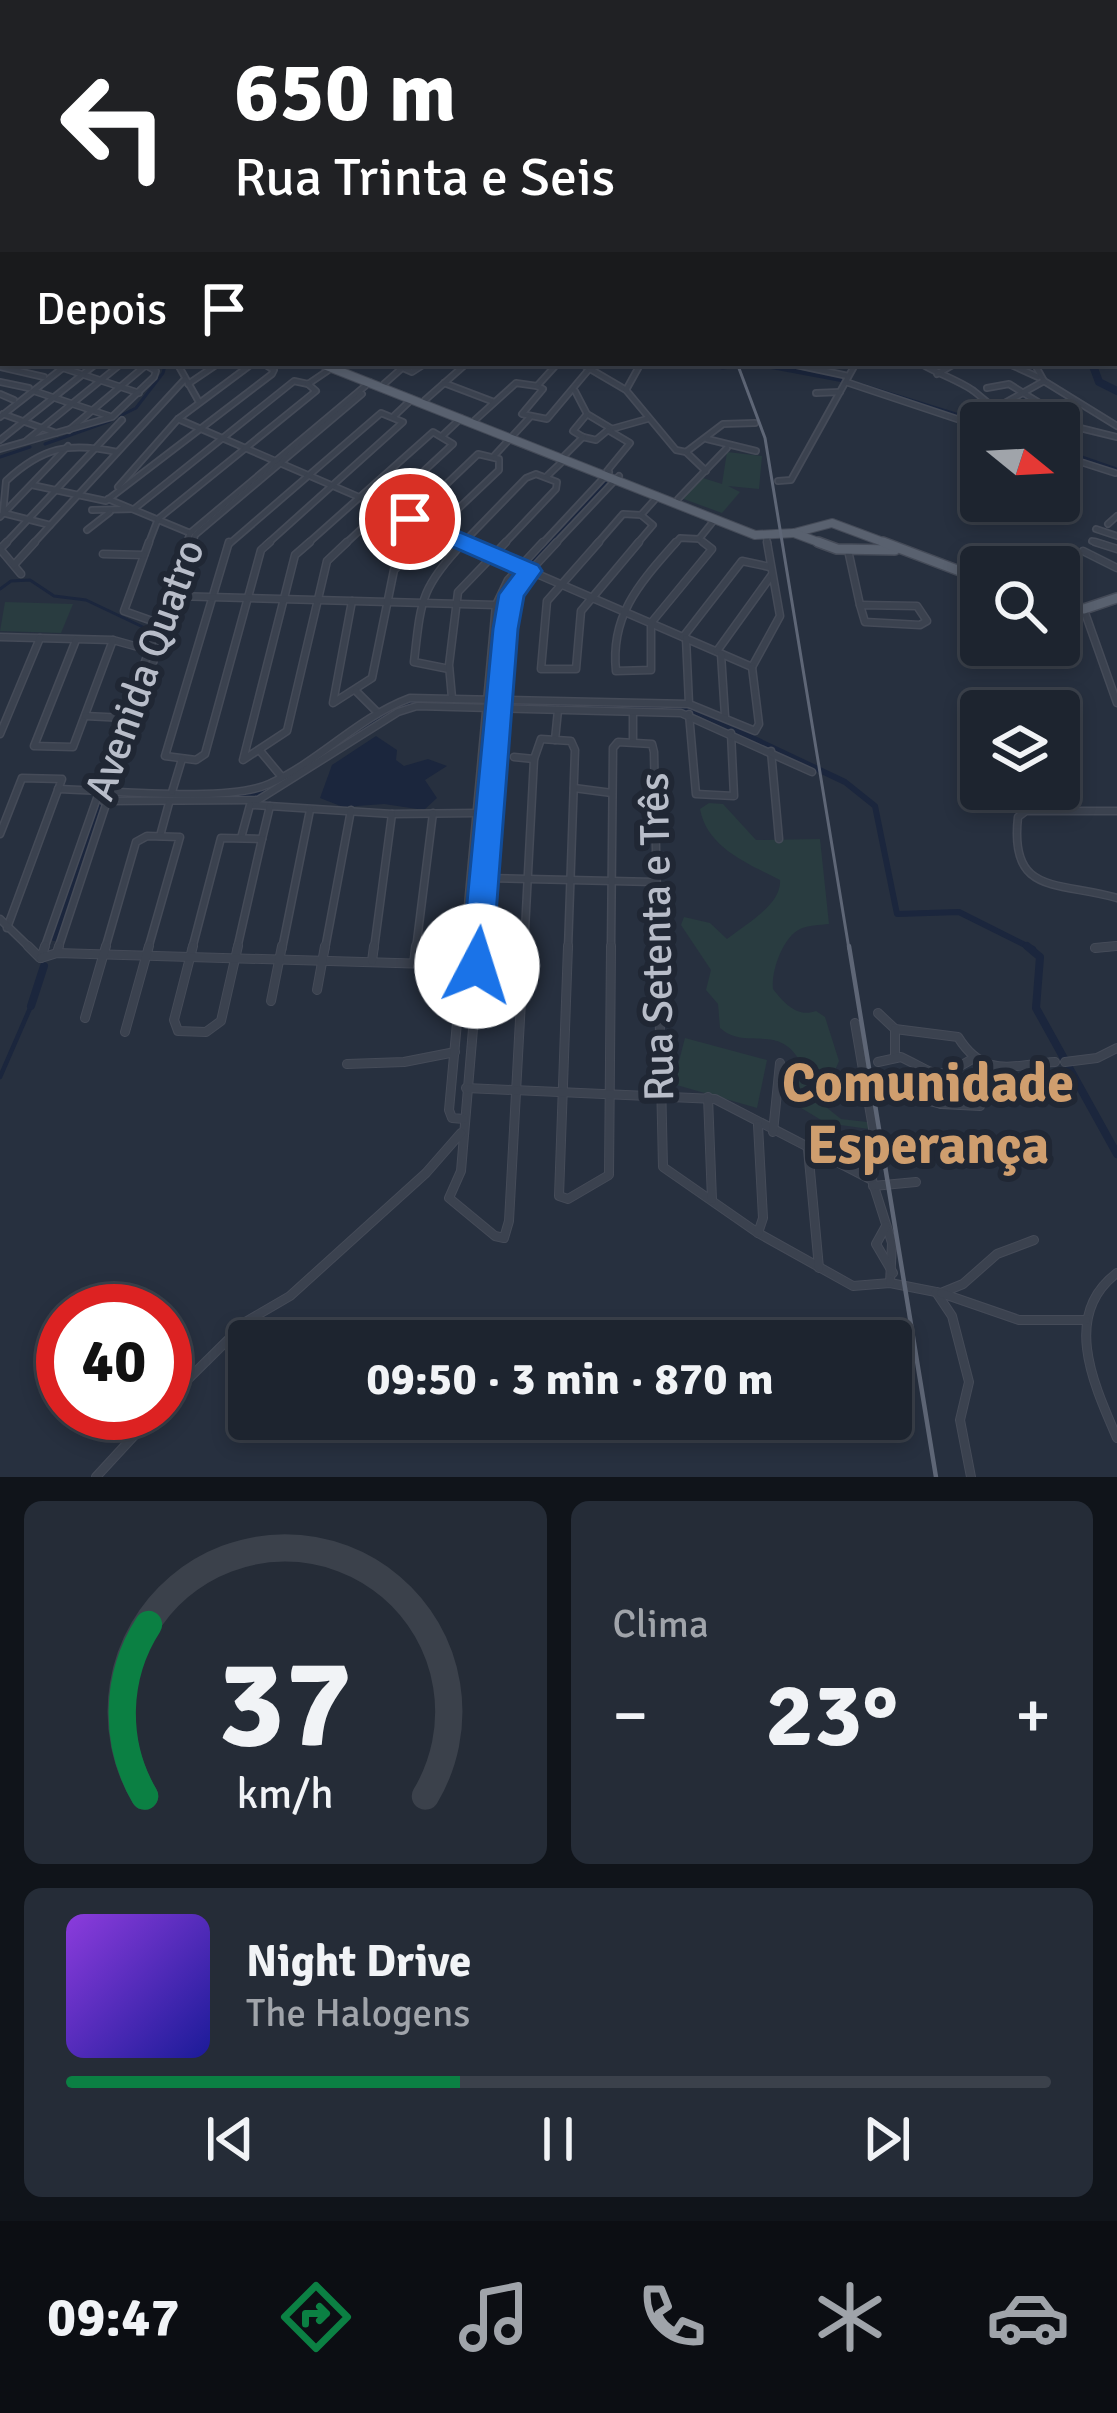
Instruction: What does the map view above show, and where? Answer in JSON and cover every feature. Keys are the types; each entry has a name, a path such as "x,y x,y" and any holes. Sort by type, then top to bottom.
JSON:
{"main road":[{"path":"337,366 709,515"},
{"path":"419,399 512,436"},
{"path":"611,475 767,535 840,525 960,571"},
{"path":"813,528 813,540"},
{"path":"794,533 848,550 906,550"},
{"path":"1080,609 1117,598"}],"street":[{"path":"16,366 44,377"},
{"path":"2,416 63,366 139,393"},
{"path":"0,440 93,366"},
{"path":"23,443 118,366"},
{"path":"63,434 144,366"},
{"path":"0,449 112,417 155,371 149,366"},
{"path":"181,366 199,402"},
{"path":"14,566 141,424 186,381 214,366"},
{"path":"107,499 178,419 259,366"},
{"path":"107,499 272,374 274,370 266,366"},
{"path":"308,384 334,366"},
{"path":"398,366 414,371 422,366"},
{"path":"419,399 460,366"},
{"path":"394,416 461,366"},
{"path":"554,366 521,411 530,418 547,419 575,391"},
{"path":"586,366 626,390 676,450 686,452 706,471"},
{"path":"626,390 639,366"},
{"path":"798,366 960,419"},
{"path":"778,482 790,481 854,366"},
{"path":"927,366 988,402"},
{"path":"934,366 940,372"},
{"path":"940,372 951,366"},
{"path":"1013,366 1117,426"},
{"path":"1036,366 1043,380"},
{"name":"Avenida Quatro","path":"56,953 126,718 139,692 190,533 376,383 402,368"},
{"path":"574,788 613,793 612,1092 607,1178 562,1199 559,1192 574,742 538,740 509,1221 503,1238 452,1202 450,1190 460,1178 484,878 496,604 503,586 525,569 611,475 630,446 587,414 575,391 574,383 590,368"},
{"path":"1006,402 1043,380"},
{"path":"92,510 134,509 293,381 316,391 158,519 124,611 158,623"},
{"path":"0,382 141,424"},
{"path":"444,383 494,402"},
{"path":"475,420 515,383 540,387"},
{"path":"987,388 1006,383 1086,430"},
{"path":"816,393 840,392"},
{"path":"0,394 14,400"},
{"path":"378,413 394,416 402,424 264,545 202,756 165,756 233,536 378,413"},
{"path":"587,414 573,431 596,440 610,430 646,419"},
{"path":"2,416 63,434"},
{"path":"442,436 461,418"},
{"path":"494,456 530,418"},
{"path":"178,419 752,667"},
{"path":"21,574 0,549 122,420"},
{"path":"686,452 726,423 755,423"},
{"path":"1080,430 1117,437"},
{"path":"430,432 442,436 453,442 332,555 316,600 287,731 243,760 295,555 430,432"},
{"path":"546,477 584,437"},
{"path":"707,439 756,452"},
{"path":"40,440 42,450"},
{"path":"2,515 4,484 42,450 74,443 117,452"},
{"path":"2,515 74,443"},
{"path":"678,499 727,448"},
{"path":"352,601 332,701 356,691 374,674 394,570 501,465 494,456 480,453 410,519"},
{"name":"Avenida Quatro","path":"105,790 195,535 277,462"},
{"path":"1080,462 1115,473"},
{"path":"449,669 415,664 421,603 431,576 533,474 546,477 558,484 460,588 449,669 452,698"},
{"path":"32,484 107,499 190,533"},
{"path":"641,515 658,496"},
{"path":"87,530 110,512"},
{"path":"623,514 641,515 653,525 579,616 577,666 572,671 551,672 539,666 545,605 623,514"},
{"path":"2,515 50,525"},
{"path":"699,539 709,515"},
{"path":"1108,524 1117,516"},
{"path":"1096,529 1117,536"},
{"path":"247,804 274,793 407,708 493,702 689,704 757,730 752,667 779,620 767,535"},
{"path":"680,538 699,539 712,549 651,623 648,672 620,673 614,667 614,629 620,611 680,538"},
{"path":"1092,541 1117,549"},
{"path":"848,550 860,605 865,622 870,626 926,621 917,606 860,605"},
{"path":"1083,550 1117,568"},
{"path":"103,554 144,555"},
{"path":"689,704 685,638 742,561 771,572"},
{"path":"464,1124 449,1115 477,813 509,602 525,569"},
{"path":"725,718 719,653 771,572"},
{"path":"173,596 496,604"},
{"path":"1084,609 1117,703"},
{"path":"0,647 2,637 112,640 149,650"},
{"path":"0,734 40,638"},
{"path":"76,640 34,746 73,747 112,640"},
{"path":"356,691 378,712"},
{"path":"58,789 248,792 281,776 378,712 410,698 689,715 812,772"},
{"path":"555,740 557,710"},
{"path":"633,713 633,742"},
{"path":"689,715 696,794 734,796 731,733"},
{"path":"85,716 126,718"},
{"name":"Rua Setenta e Três","path":"613,793 615,743 652,744 663,1167 712,1200"},
{"path":"261,752 281,776"},
{"path":"771,752 779,839"},
{"path":"514,757 534,759"},
{"path":"172,792 182,759"},
{"path":"0,834 22,778 62,779 7,928"},
{"path":"102,801 392,814 477,813"},
{"name":"Avenida Quatro","path":"41,958 102,801"},
{"path":"160,836 169,803"},
{"path":"241,838 247,804"},
{"path":"262,839 221,838 175,1029 206,1032 219,1025 270,806"},
{"path":"271,1001 310,810"},
{"path":"317,990 351,810"},
{"path":"1117,811 1026,811 1018,817 1014,850 1024,872 1047,879 1055,887 1117,898"},
{"path":"414,963 433,813"},
{"path":"372,961 392,814"},
{"path":"85,1018 136,842 143,836 180,837 125,1033"},
{"path":"484,878 656,882"},
{"path":"0,919 41,958 56,953 192,955 463,965"},
{"path":"1095,948 1117,946"},
{"path":"878,1013 895,1029 958,1037 974,1058 991,1068 1097,1058 1117,1048"},
{"path":"855,1023 875,1150 872,1183 886,1226 895,1284"},
{"path":"895,1029 896,1056"},
{"path":"347,1064 404,1062 454,1052"},
{"path":"878,1062 896,1056 911,1058 930,1076 941,1103"},
{"path":"930,1076 947,1074 974,1058"},
{"path":"773,1132 780,1063"},
{"path":"466,1088 708,1097 872,1183 916,1182"},
{"path":"866,1096 910,1094 941,1103 980,1106"},
{"path":"708,1097 712,1200 758,1233 853,1286 895,1284 1019,1319 1086,1320"},
{"path":"192,1375 247,1321 290,1296 426,1173 464,1124"},
{"path":"758,1124 763,1218 758,1233"},
{"path":"808,1149 818,1268"},
{"path":"875,1150 932,1156"},
{"path":"886,1226 876,1244 892,1270"},
{"path":"939,1293 963,1284 997,1254 1034,1240"},
{"path":"1117,1273 1090,1296 1086,1320 1095,1384 1117,1438"},
{"path":"939,1293 952,1316 969,1382 960,1420 971,1477"},
{"path":"96,1477 130,1440"}],"green space":[{"path":"727,452 762,456 759,489 728,486 740,492 722,513 681,498 703,478 722,484"},
{"path":"5,602 73,604 61,633 0,631"},
{"path":"709,803 723,804 756,840 820,839 829,924 803,928 788,939 776,964 773,989 792,1008 825,1017 839,1061 821,1103 841,1119 867,1122 869,1129 826,1123 788,1100 803,1067 785,1044 741,1038 720,1028 718,1004 706,990 711,970 681,925 684,917 710,923 727,939 769,905 780,880 720,844 700,809"},
{"path":"685,1038 767,1060 757,1108 673,1084"}],"water":[{"path":"376,736 397,750 396,760 404,766 428,759 447,766 425,780 437,798 424,810 384,804 343,807 320,798 332,765"}],"waterway":[{"path":"120,416 136,408 165,366"},
{"path":"722,368 742,366"},
{"path":"767,366 848,381"},
{"path":"1093,366 1099,382 1117,391"},
{"path":"860,385 960,416"},
{"path":"45,444 110,421"},
{"path":"0,457 30,447"},
{"path":"1080,457 1117,470"},
{"path":"492,703 503,600 510,586 606,482"},
{"path":"0,589 11,581 30,580 54,596 86,600 145,628"},
{"path":"331,749 401,705 421,701 695,711 845,782 875,806 897,914 959,912 1027,946"},
{"path":"224,798 253,796 290,776"},
{"path":"54,938 105,794"},
{"path":"1027,946 1033,949"},
{"path":"1027,946 1040,957 1036,1008 1117,1154"},
{"path":"31,1006 44,966"},
{"path":"0,1077 31,1006"}],"tram line":[{"path":"738,366 765,438 849,949"},
{"path":"849,946 936,1477"}],"district":[{"name":"Comunidade Esperança","path":"928,1114"}],"route":[{"path":"410,519 530,571 512,594 505,629 477,966"}]}
